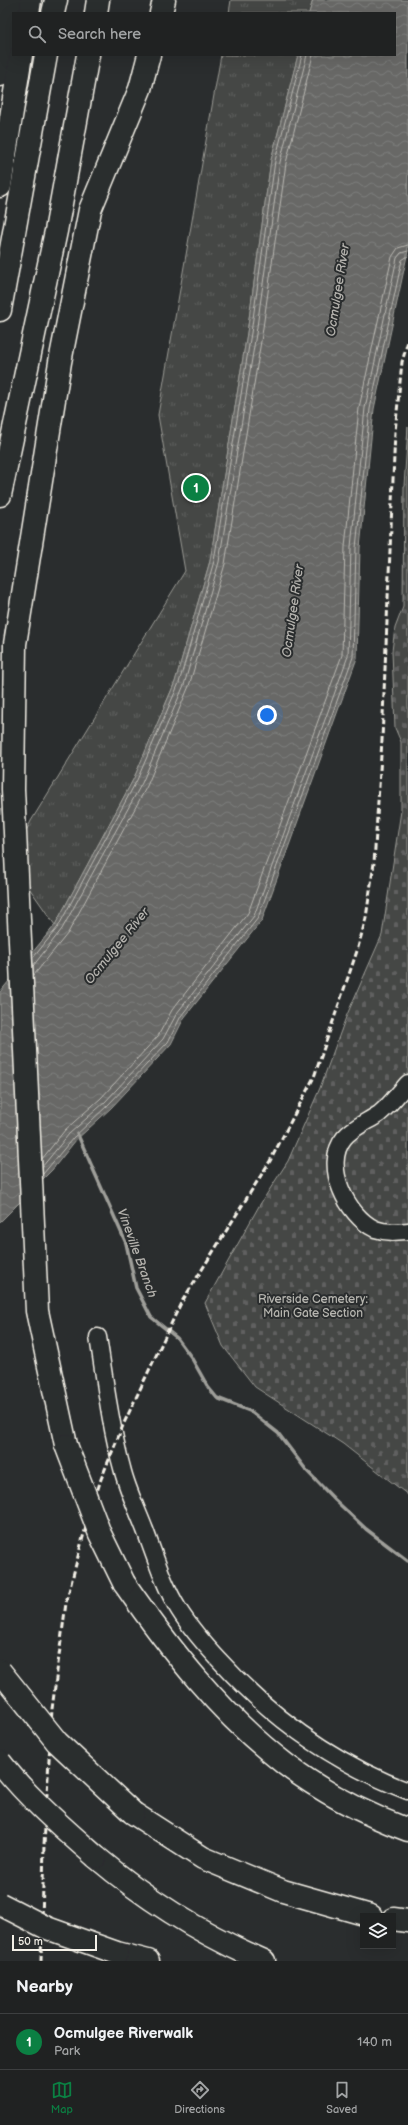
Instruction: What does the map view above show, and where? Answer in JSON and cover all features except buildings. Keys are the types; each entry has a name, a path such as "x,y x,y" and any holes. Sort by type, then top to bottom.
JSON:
{"highway":[{"path":"0,75 10,0"},
{"path":"28,12 30,0"},
{"path":"53,12 56,0"},
{"path":"96,12 98,0"},
{"path":"161,12 164,0"},
{"path":"0,186 21,56"},
{"path":"0,310 46,56"},
{"path":"0,495 56,231 88,56"},
{"path":"149,56 140,89 90,210 60,362 15,644 13,789 38,1311 66,1445 100,1534 124,1582 185,1666 232,1717 284,1764 313,1784 350,1805 408,1830"},
{"path":"0,1671 57,1742 133,1813 203,1858 283,1892 360,1913"},
{"path":"0,1762 16,1783 35,1803 96,1857 142,1893 166,1910 218,1940 264,1961"},
{"path":"0,1904 47,1928 117,1953 148,1961"},
{"path":"396,1919 408,1921"}],"street":[{"path":"408,1083 380,1113 353,1129 343,1139 338,1153 336,1168 339,1186 344,1199 360,1218 374,1228 391,1233 408,1230"},
{"path":"98,1337 112,1424 122,1468 162,1577 179,1610 207,1647 234,1677 265,1707 299,1734 354,1767 408,1791"}],"green space":[{"path":"231,0 313,0 309,12 229,12"},
{"path":"221,56 298,56 271,160 247,333 210,561 175,682 134,778 55,925 11,862 31,821 185,571 158,415"},
{"name":"Riverside Cemetery: Main Gate Section","path":"408,427 408,1495 343,1444 255,1387 223,1346 205,1303 259,1206 288,1161 320,1088 346,1017 382,935 401,811 401,742 395,728 392,651 395,628 403,607 404,486"}],"water":[{"name":"Ocmulgee River","path":"313,0 408,0 408,251 374,409 360,548 357,658 262,920 184,1018 171,1044 111,1108 76,1140 52,1170 0,1222 0,992 55,925 134,778 175,682 210,561 247,333 271,160 298,56 396,56 396,12 309,12"}],"waterway":[{"name":"Vineville Branch","path":"77,1133 126,1243 136,1288 151,1317 177,1338 191,1357 208,1387 217,1398 250,1411 278,1433 307,1471 335,1500 366,1529 408,1561"}],"railway":[{"path":"41,1961 44,1845 52,1709 66,1603 83,1537 101,1479 124,1423 181,1303 270,1161 314,1077 357,951 366,918 374,863 382,740 395,432 402,362 408,341"}],"place":[{"name":"Ocmulgee Riverwalk","path":"196,488"}]}
